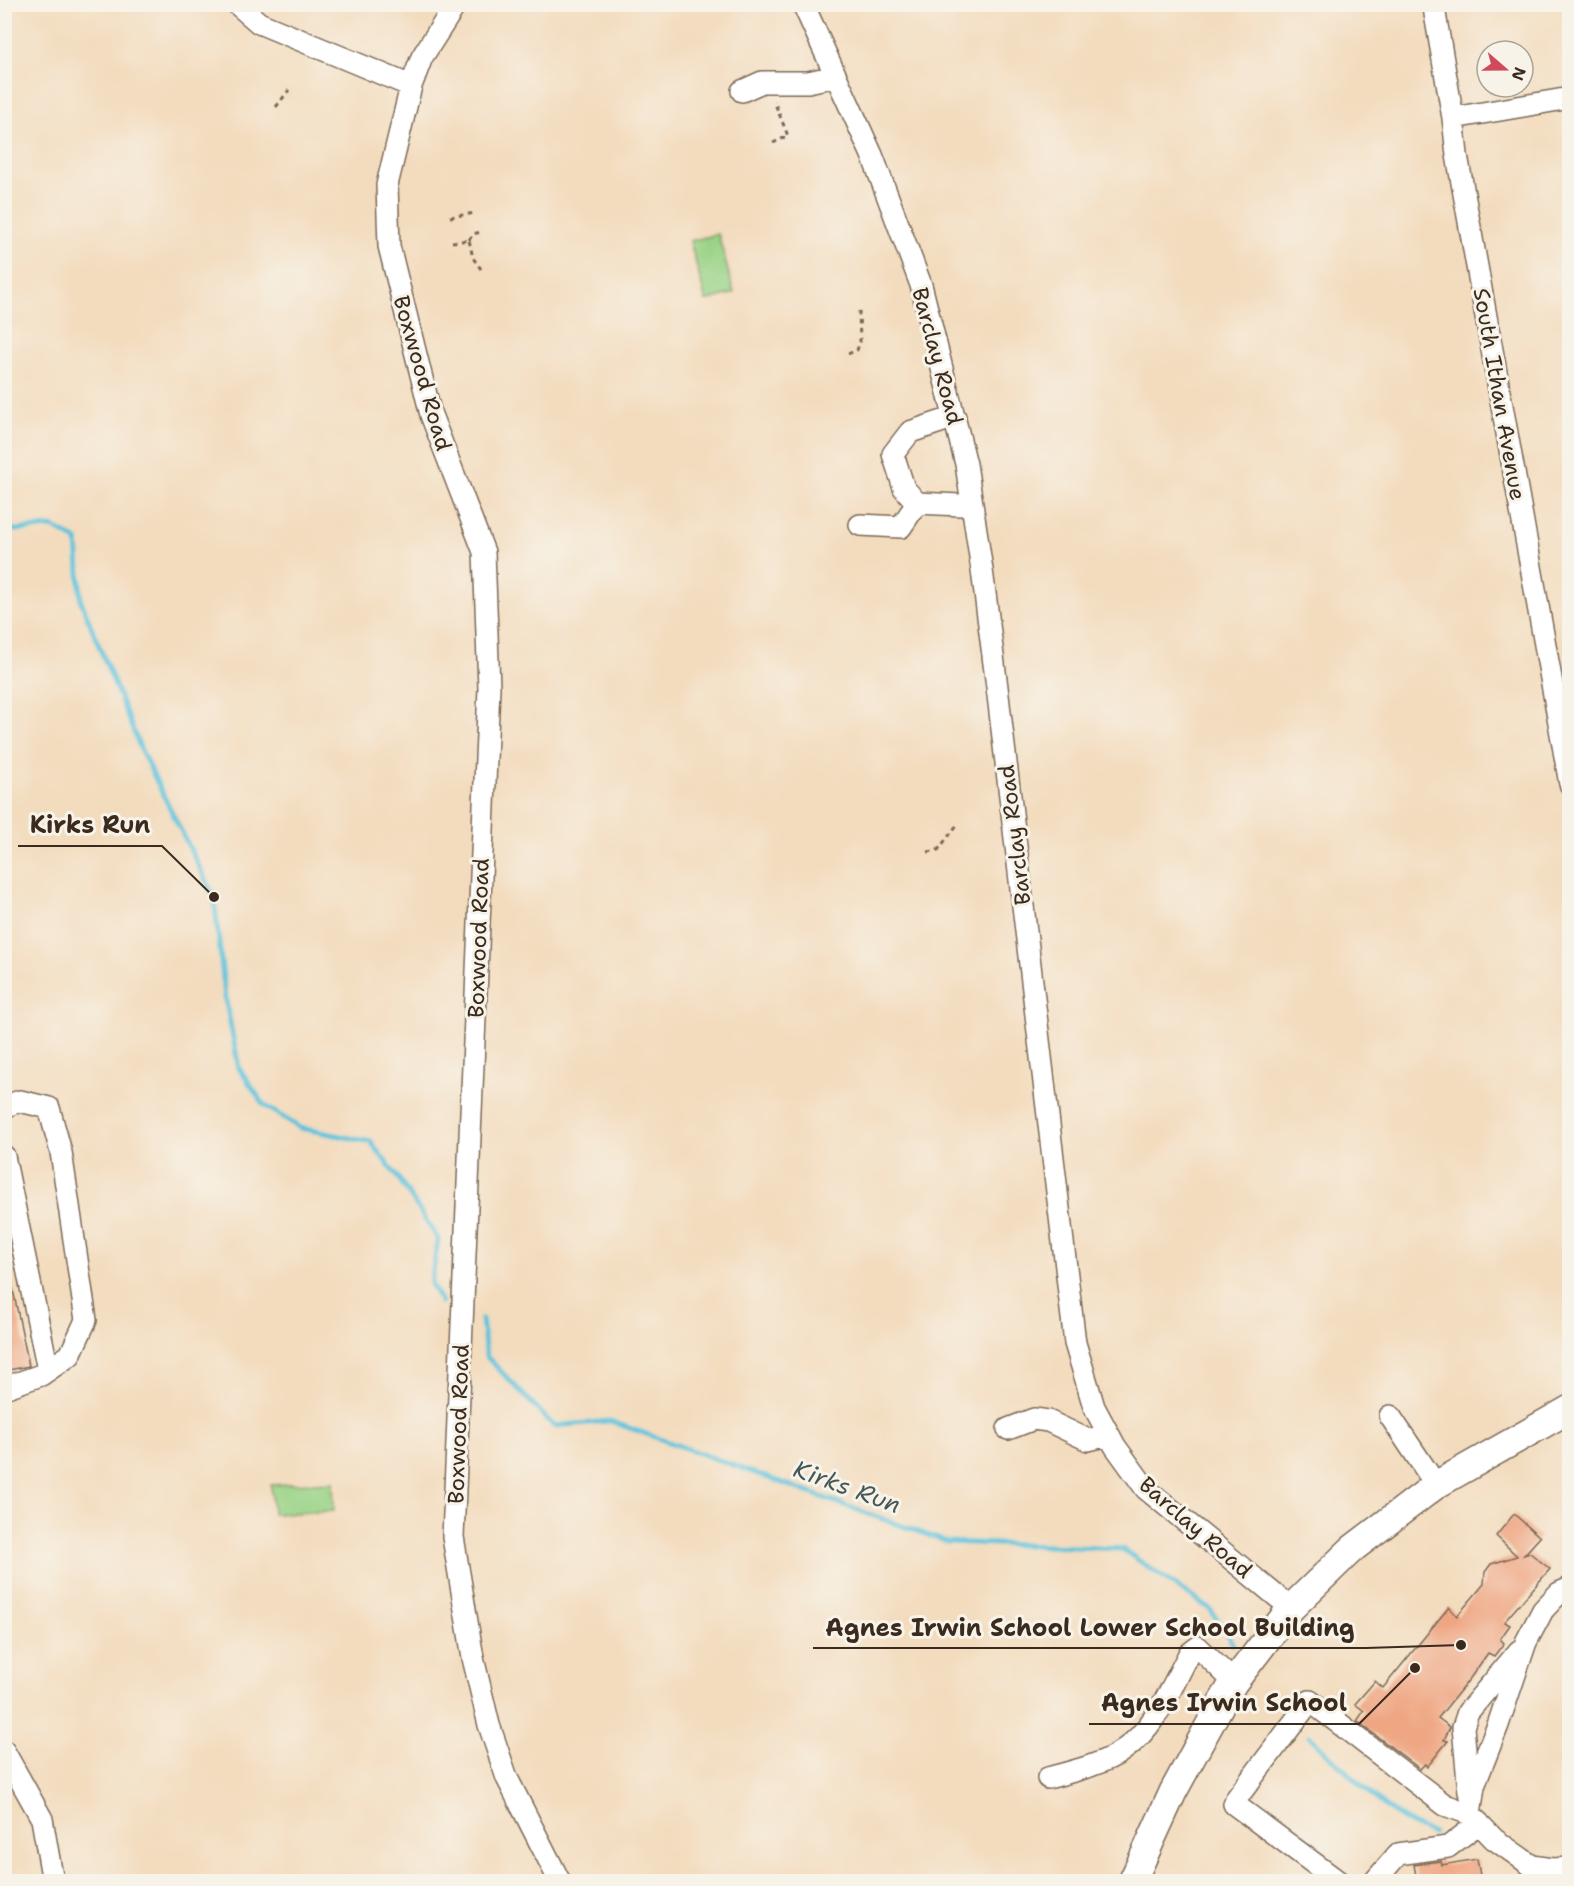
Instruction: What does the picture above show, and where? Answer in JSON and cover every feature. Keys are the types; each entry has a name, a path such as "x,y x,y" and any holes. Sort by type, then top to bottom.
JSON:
{"main road":[{"path":"1132,1881 1173,1792 1234,1682 1291,1608 1352,1550 1436,1485 1569,1409"}],"street":[{"path":"237,4 259,22 411,86"},
{"name":"Boxwood Road","path":"456,4 422,57 411,86 387,185 389,246 431,416 484,552 489,688 453,1537 473,1658 489,1725 507,1778 560,1881"},
{"name":"Barclay Road","path":"803,4 872,155 921,285 955,417 972,503 998,698 1075,1343 1094,1407 1146,1489 1291,1608"},
{"name":"South Ithan Avenue","path":"1431,4 1434,8 1454,118 1457,155 1569,784"},
{"path":"742,91 762,82 808,82 836,76"},
{"path":"1454,118 1569,98"},
{"path":"955,417 910,432 893,454 904,488 917,503 960,505 972,503"},
{"path":"860,525 901,527 917,503"},
{"path":"4,1109 20,1101 49,1108 61,1152 86,1320 69,1355 41,1375 4,1388"},
{"path":"4,1156 48,1370"},
{"path":"1390,1416 1436,1485"},
{"path":"1008,1429 1034,1419 1048,1421 1089,1440 1109,1434"},
{"path":"1374,1881 1398,1854 1448,1847 1475,1819 1474,1786 1498,1725 1526,1642 1543,1610 1559,1593 1569,1588"},
{"path":"1475,1819 1463,1727 1468,1712 1526,1642"},
{"path":"1048,1778 1079,1770 1122,1752 1150,1725 1189,1654 1198,1647 1234,1682"},
{"path":"1339,1881 1234,1804 1310,1701 1445,1805 1475,1819 1494,1839 1532,1866 1553,1869 1569,1868"},
{"path":"4,1751 42,1819 53,1881"}],"path":[{"path":"766,82 788,136 772,143"},
{"path":"276,107 289,90"},
{"path":"450,218 475,213"},
{"path":"481,232 473,234 469,240 473,258 481,269"},
{"path":"452,242 469,240"},
{"path":"848,354 856,350 860,342 859,309"},
{"path":"928,852 938,850 957,825"}],"green space":[{"path":"718,234 734,293 706,301 690,241"},
{"path":"333,1482 334,1511 273,1514 271,1485"}],"building":[{"path":"4,1280 11,1280 29,1366 4,1371"},
{"path":"1514,1514 1540,1537 1524,1555 1530,1553 1550,1569 1504,1622 1510,1625 1500,1639 1504,1643 1494,1656 1488,1653 1438,1718 1450,1727 1444,1740 1448,1741 1427,1767 1425,1764 1420,1769 1357,1721 1364,1711 1355,1704 1375,1681 1383,1688 1449,1607 1457,1616 1484,1584 1485,1572 1491,1564 1517,1556 1496,1536"},
{"path":"1477,1859 1481,1881 1417,1881 1414,1865 1441,1861 1442,1865"}],"waterway":[{"name":"Kirks Run","path":"4,524 13,530 52,527 77,540 81,601 141,750 214,897 225,997 239,1068 264,1105 300,1128 371,1142 401,1182 438,1239 431,1284 441,1302"},
{"name":"Kirks Run","path":"482,1319 486,1356 554,1426 610,1421 947,1542 1122,1549 1210,1609 1233,1644"},
{"name":"Kirks Run","path":"1309,1736 1385,1806 1402,1818 1433,1833"}],"place":[{"name":"Kirks Run","path":"214,897"},
{"name":"Agnes Irwin School Lower School Building","path":"1461,1645"},
{"name":"Agnes Irwin School","path":"1415,1668"}]}
